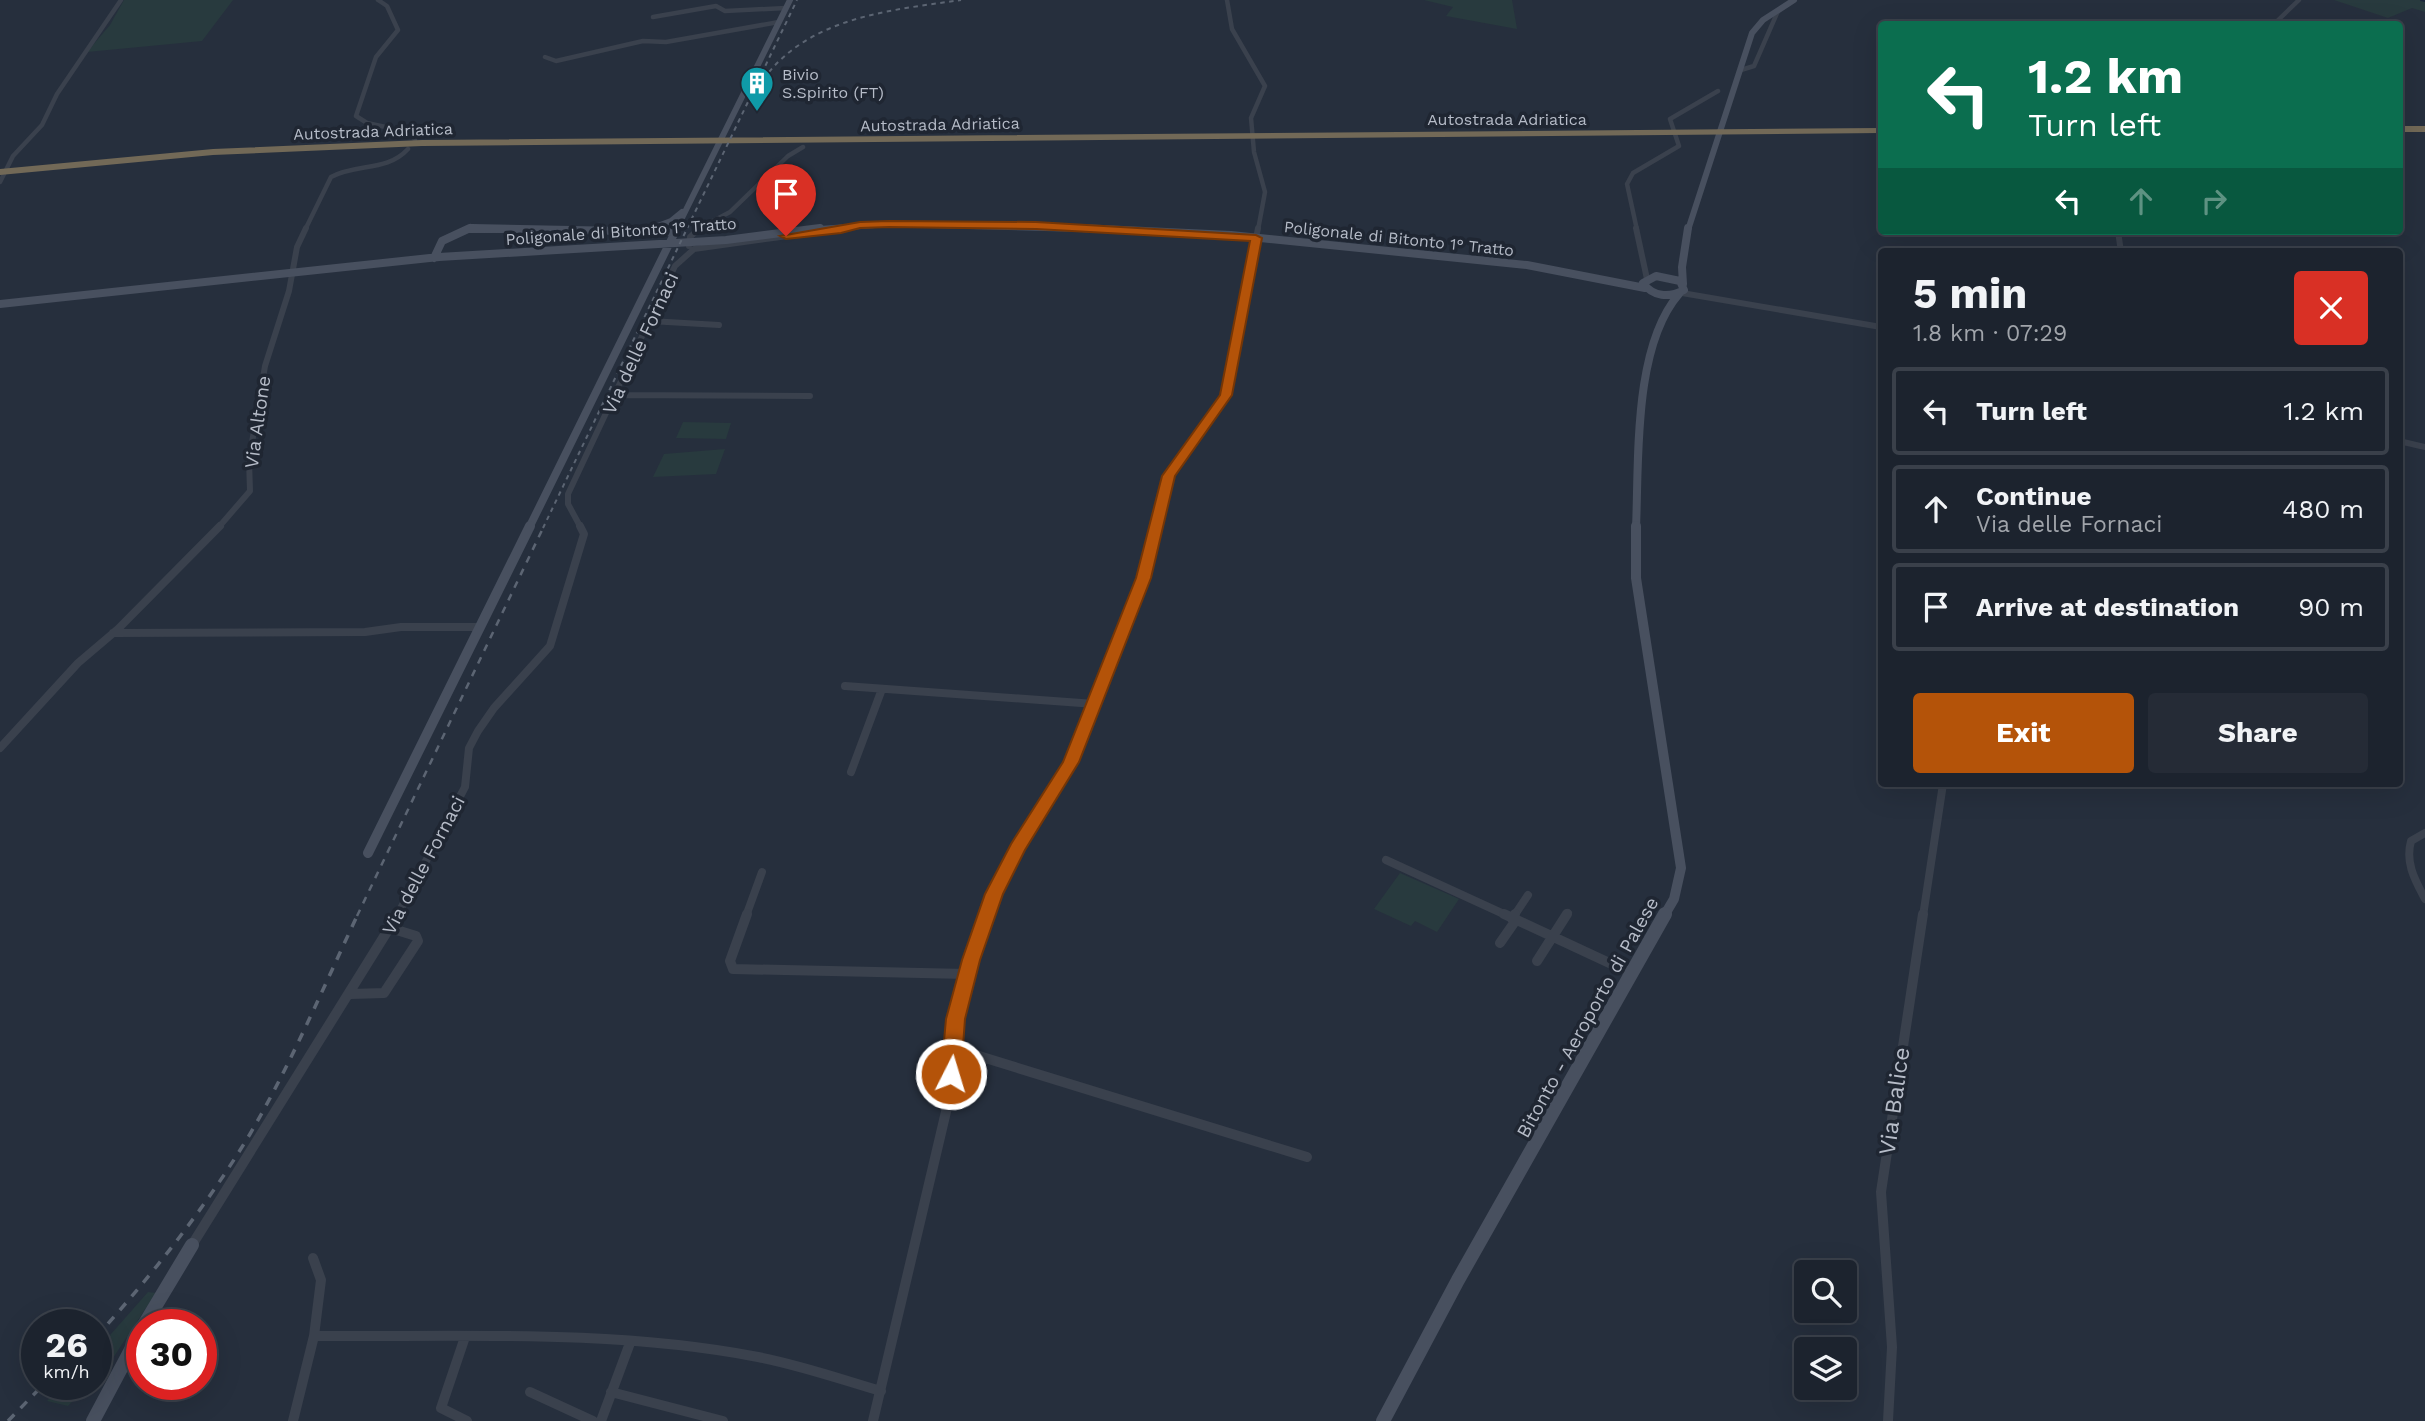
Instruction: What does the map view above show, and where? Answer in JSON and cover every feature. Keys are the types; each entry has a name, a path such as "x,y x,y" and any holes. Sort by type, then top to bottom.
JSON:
{"highway":[{"path":"2403,127 2425,127"},
{"name":"Autostrada Adriatica","path":"2,172 335,150 707,142 1878,132"}],"main road":[{"path":"368,853 790,0"},
{"path":"1667,308 1682,289 1682,256 1712,145 1741,70 1751,35 1763,19 1794,0"},
{"path":"651,232 684,210"},
{"name":"Poligonale di Bitonto 1° Tratto","path":"0,304 363,264 693,242 860,225 1036,226 1256,238 1527,265 1645,283 1657,294"},
{"path":"363,264 411,256 441,246 449,236 470,228 673,232"},
{"path":"651,232 664,250"},
{"path":"441,246 463,252 512,253"},
{"path":"434,258 443,249 441,246"},
{"path":"1645,283 1671,272 1682,256"},
{"path":"1659,276 1682,289"},
{"path":"1657,294 1682,289"},
{"path":"1657,294 1664,297 1667,308"},
{"name":"Bitonto - Aeroporto di Palese","path":"1383,1421 1458,1280 1674,899 1681,868 1635,551 1641,393 1667,308"},
{"path":"154,1309 192,1245"},
{"path":"93,1421 126,1359"}],"street":[{"path":"0,182 2,172 42,125 57,94 121,0"},
{"path":"378,0 387,6 398,30 376,57 356,116 367,123 409,132 415,140"},
{"path":"873,1421 933,1177 949,1099 956,1019 967,974 994,894 1017,849 1071,762 1144,578 1169,476 1226,395 1266,186 1252,128 1253,110 1265,86 1232,29 1227,0"},
{"path":"2277,21 2299,0"},
{"path":"653,17 716,6 725,11 786,8"},
{"path":"1741,70 1754,66 1777,10"},
{"path":"545,57 556,61 643,41 666,42 779,22"},
{"path":"1645,283 1646,266 1627,184 1633,173 1675,149 1680,142 1670,119 1718,91"},
{"path":"688,253 690,237 696,230 730,212 788,156 803,147"},
{"name":"Via Altone","path":"0,748 78,663 113,633 213,534 250,491 249,460 265,366 289,291 297,247 331,177 341,172 385,166 402,158 408,149"},
{"name":"Via delle Fornaci","path":"192,1245 305,1060 351,994 390,928 465,787 469,748 478,731 494,708 534,666 552,641 584,534 568,504 568,495 675,266 697,248 841,230 860,225"},
{"path":"1646,266 1659,276"},
{"path":"1682,289 1878,326"},
{"path":"650,321 719,325"},
{"path":"615,395 810,397"},
{"path":"2403,442 2425,447"},
{"path":"113,633 365,632 401,627 480,627"},
{"path":"845,686 1095,704"},
{"path":"851,772 882,689"},
{"name":"Via Balice","path":"1888,1421 1892,1348 1881,1192 1943,787"},
{"path":"2425,832 2411,841 2407,851 2411,869 2425,900"},
{"path":"1386,860 1633,974"},
{"path":"762,872 730,961 733,969 967,974"},
{"path":"1500,943 1528,895"},
{"path":"1537,961 1568,913"},
{"path":"351,994 384,993 418,941 416,936 390,928"},
{"path":"953,1048 1307,1157"},
{"path":"293,1421 314,1336 321,1280 313,1258"},
{"path":"314,1336 465,1337 630,1343 744,1354 881,1391"},
{"path":"465,1337 441,1408 467,1421"},
{"path":"601,1421 630,1343"},
{"path":"530,1392 593,1421"},
{"path":"611,1392 723,1421"}],"shaded area":[{"path":"124,0 233,0 202,41 87,52 110,25"},
{"path":"1424,0 1512,0 1517,29 1446,16 1453,7"},
{"path":"2334,0 2425,0 2425,12 2412,8 2388,18"},
{"path":"683,422 731,423 726,439 676,438"},
{"path":"725,449 716,474 653,477 664,454"},
{"path":"1400,873 1459,899 1437,932 1415,921 1411,926 1374,909"},
{"path":"148,1292 156,1293 145,1309 133,1309"},
{"path":"126,1317 126,1338 112,1359 112,1333"},
{"path":"48,1400 74,1400 68,1406"}],"waterway":[{"path":"2421,0 2425,1"}],"railway":[{"path":"543,528 797,0"},
{"path":"769,72 788,53 832,27 883,12 961,0"},
{"path":"357,916 544,526"},
{"path":"112,1319 178,1239 250,1134 293,1053 358,914"},
{"path":"8,1421 28,1400"}],"place":[{"name":"Bivio S.Spirito (FT)","path":"757,113"}],"route":[{"path":"786,236 841,230 860,225 889,224 1036,226 1256,238 1226,395 1169,476 1144,578 1071,762 1017,849 994,894 971,960 956,1019 951,1074"}]}
